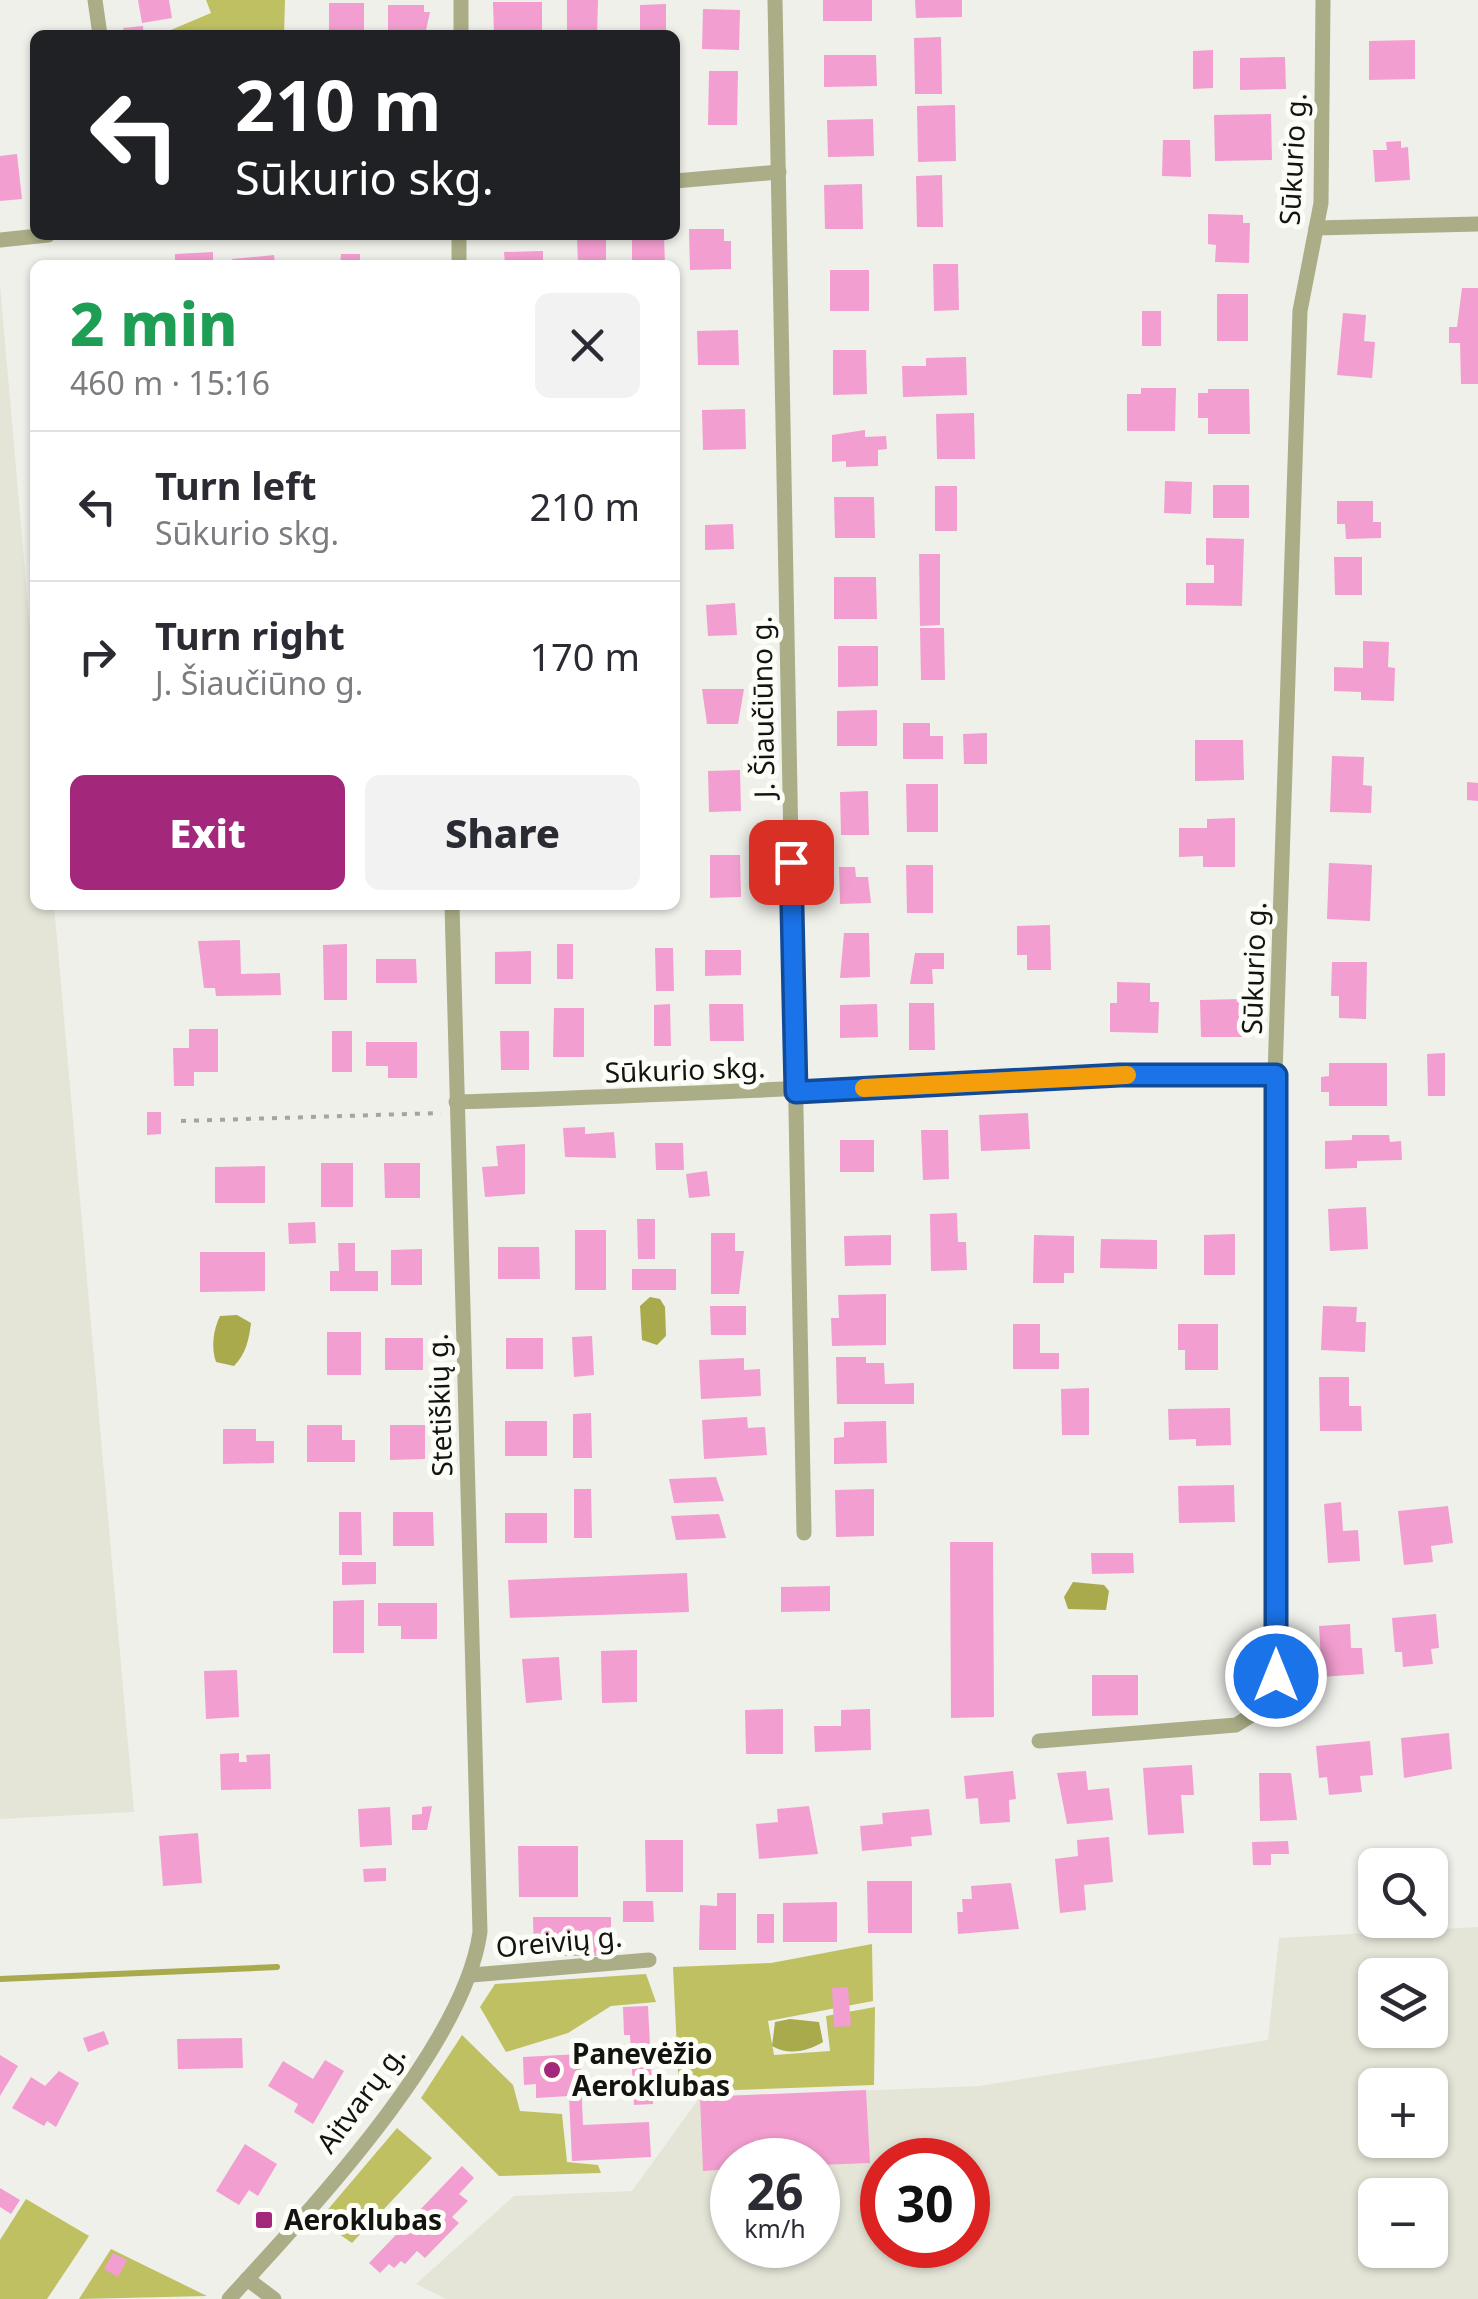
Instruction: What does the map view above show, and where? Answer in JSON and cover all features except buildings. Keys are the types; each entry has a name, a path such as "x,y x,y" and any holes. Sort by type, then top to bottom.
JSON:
{"street":[{"path":"95,0 99,30"},
{"path":"460,0 460,30"},
{"name":"J. Šiaučiūno g.","path":"776,0 804,1533"},
{"name":"Sūkurio g.","path":"1039,1741 1236,1725 1260,1710 1276,1676 1276,1075 1300,311 1321,203 1323,0"},
{"path":"680,181 779,172"},
{"path":"1316,228 1478,224"},
{"path":"0,240 30,237"},
{"name":"Stetiškių g.","path":"452,910 479,1904"},
{"name":"Sūkurio skg.","path":"456,1107 1120,1075 1276,1075"},
{"name":"Aitvarų g.","path":"229,2299 400,2096 459,2005 472,1974 480,1932 479,1904"},
{"name":"Oreivių g.","path":"472,1974 649,1960"},
{"path":"247,2279 274,2299"}],"path":[{"path":"180,1122 456,1107"}],"shaded area":[{"path":"206,0 285,0 284,30 171,30 211,13"},
{"path":"0,285 30,628 30,910 54,910 134,1812 0,1819"},
{"path":"650,1297 660,1299 665,1307 666,1336 657,1345 642,1340 640,1306"},
{"path":"237,1315 251,1323 244,1351 234,1366 216,1362 214,1339 220,1316"},
{"path":"1073,1582 1104,1585 1109,1591 1106,1610 1068,1609 1064,1597"},
{"path":"1478,1927 1478,2299 446,2299 416,2284 514,2196 632,2191 700,2097 979,2086 1268,2040 1279,1938 1358,1934 1358,1938 1448,1938 1448,1929"},
{"path":"872,1944 873,2001 768,2021 774,2055 830,2051 826,2016 875,2007 874,2085 679,2092 673,1967 771,1963"},
{"path":"646,1974 656,2002 611,2006 568,2033 506,2052 480,2007 495,1984"},
{"path":"775,2022 819,2022 823,2042 798,2051 772,2046"},
{"path":"462,2035 513,2085 520,2111 562,2114 567,2162 598,2165 601,2173 499,2176 421,2098"},
{"path":"397,2128 432,2158 352,2243 319,2220"},
{"path":"26,2199 89,2236 47,2299 0,2299 0,2240"},
{"path":"111,2249 207,2296 79,2299"}],"waterway":[{"path":"0,1979 277,1967"}],"slow traffic":[{"path":"864,1088 1127,1075"}],"place":[{"name":"Panevėžio Aeroklubas","path":"552,2070"},
{"name":"Aeroklubas","path":"264,2220"}],"route":[{"path":"791,862 796,1092 1120,1075 1276,1075 1276,1676"}]}
